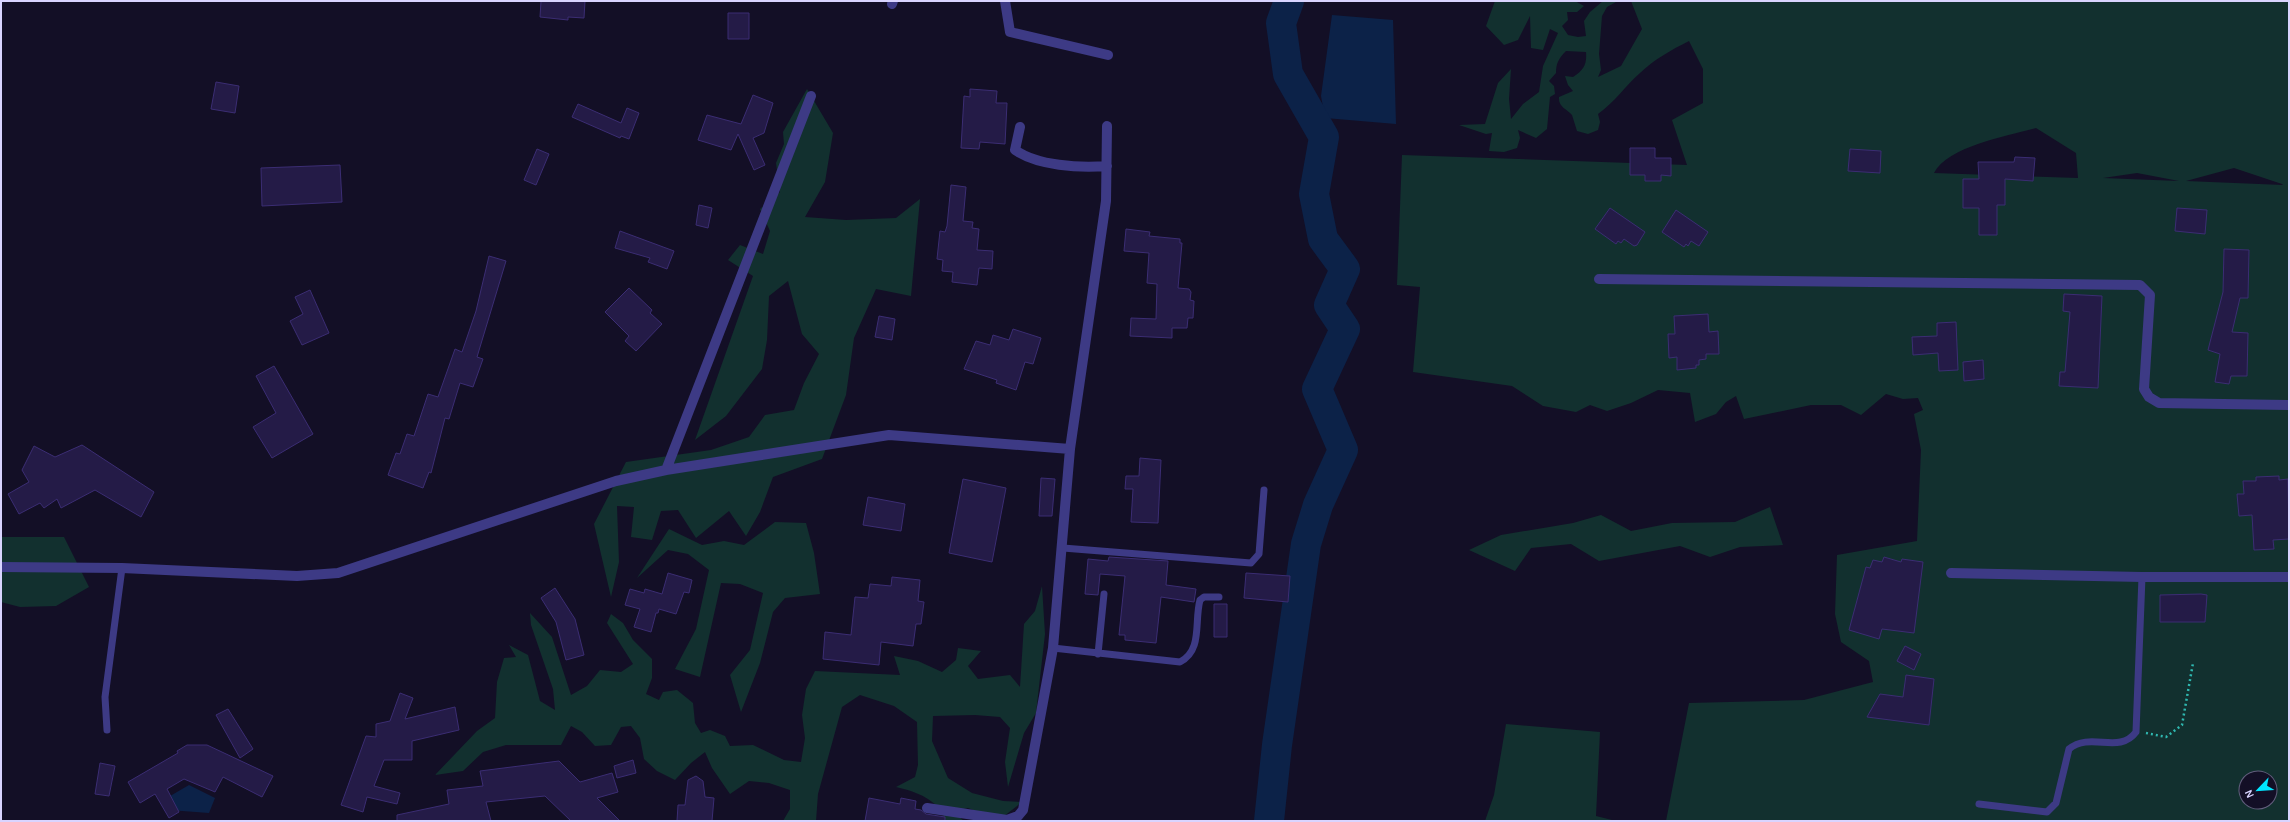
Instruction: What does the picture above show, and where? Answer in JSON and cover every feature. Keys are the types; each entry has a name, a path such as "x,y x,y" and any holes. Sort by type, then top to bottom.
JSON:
{"street":[{"path":"1005,1 1010,32 1108,55"},
{"path":"666,470 811,96"},
{"path":"927,808 1007,820 1018,816 1022,810 1053,648 1063,548 1070,450 1106,201 1107,126"},
{"path":"1020,127 1016,150 1027,158 1082,167 1107,166"},
{"path":"1599,279 2140,285 2150,294 2144,388 2149,397 2159,403 2289,405"},
{"path":"1,567 122,568 296,576 338,573 616,481 666,470 889,435 1070,450"},
{"path":"1951,573 2142,577 2289,577"}],"lane":[{"path":"1063,548 1251,563 1259,554 1264,490"},
{"path":"107,730 105,697 122,568"},
{"path":"1980,804 2047,812 2056,803 2069,748 2076,743 2086,740 2119,743 2131,739 2136,732 2142,577"},
{"path":"1098,654 1104,594"},
{"path":"1053,648 1180,662 1192,653 1196,639 1200,600 1204,598 1219,597"}],"path":[{"path":"2136,732 2166,737 2182,725 2192,663"}],"green space":[{"path":"1495,1 1575,1 1584,6 1577,12 1567,12 1568,20 1562,26 1568,35 1578,37 1586,36 1584,21 1590,12 1603,1 1616,2 1607,7 1602,16 1599,54 1601,70 1598,77 1621,66 1642,29 1631,1 2289,1 2289,821 1666,821 1689,703 1804,700 1873,682 1869,661 1841,642 1835,614 1837,555 1917,541 1921,450 1914,414 1923,410 1918,398 1903,399 1886,394 1861,415 1841,405 1811,405 1744,419 1736,396 1726,402 1716,414 1695,422 1690,393 1658,390 1631,403 1607,411 1590,405 1576,412 1543,406 1512,386 1413,372 1420,287 1397,285 1402,155 1687,165 1672,120 1703,103 1703,69 1689,41 1657,59 1635,78 1610,104 1598,114 1600,122 1598,130 1588,134 1577,131 1572,115 1561,106 1559,100 1559,97 1573,91 1568,85 1565,76 1573,77 1580,72 1586,60 1586,52 1566,51 1558,61 1556,73 1549,81 1554,86 1555,94 1550,97 1547,129 1536,138 1518,130 1520,138 1517,148 1504,152 1489,151 1492,133 1486,134 1459,125 1485,124 1498,83 1511,69 1509,99 1511,119 1523,104 1539,92 1543,66 1558,33 1550,29 1543,50 1531,48 1530,16 1518,40 1504,45 1486,26","holes":["2036,128 2076,153 2078,178 1934,173 1941,164 1965,149 1980,143","2234,168 2282,184 2283,185 2186,181","2137,173 2179,181 2103,178"]},
{"path":"807,89 833,133 825,182 805,217 846,220 896,218 920,199 911,296 876,289 854,338 846,395 822,459 773,477 760,512 746,536 729,511 696,538 678,510 661,511 652,540 631,537 634,507 617,506 619,562 611,597 594,524 626,462 711,450 749,437 765,415 794,410 804,383 819,354 802,334 788,281 769,296 767,340 762,369 726,416 695,440 753,276 728,260 740,245 763,254 770,231 760,209 780,192 776,163 784,144 783,132"},
{"path":"1770,507 1783,545 1740,547 1710,557 1680,546 1599,561 1571,544 1531,548 1515,571 1469,550 1501,535 1573,523 1601,515 1631,531 1672,523 1735,522"},
{"path":"775,522 806,523 814,553 820,594 785,598 773,612 760,663 741,712 730,675 750,650 763,593 740,584 721,583 700,677 675,669 696,629 709,570 688,554 668,550 637,578 669,529 702,545 724,541 744,545"},
{"path":"1,537 64,537 89,587 56,606 20,607 1,602"},
{"path":"1042,586 1045,634 1036,713 1024,733 1008,787 1005,762 1010,728 1000,717 975,715 933,716 932,741 948,778 972,793 1003,801 1022,802 999,820 968,808 952,811 964,821 946,821 938,807 932,802 912,791 896,787 915,777 918,765 917,722 894,706 860,695 842,707 818,794 816,821 783,821 790,809 790,790 769,783 749,781 730,794 712,768 705,752 691,763 675,780 657,771 644,759 640,738 631,726 621,727 611,745 595,746 582,732 571,726 561,745 506,745 483,752 463,771 435,775 477,731 495,718 497,682 504,658 516,657 509,645 528,655 540,701 555,710 553,689 531,625 530,613 552,637 571,695 587,686 600,670 621,672 633,664 607,623 611,614 623,623 633,640 652,659 652,678 646,694 659,700 663,692 677,690 693,703 695,723 701,733 710,730 725,736 730,746 753,745 784,760 801,762 805,738 802,715 806,689 815,671 900,675 894,656 918,661 942,672 956,660 958,648 981,651 968,666 978,679 1010,675 1020,687 1024,624 1035,611"},
{"path":"1506,724 1600,732 1596,816 1616,821 1485,821 1494,795"}],"water":[{"path":"1332,15 1393,20 1396,124 1325,118 1321,96"},
{"path":"189,785 215,798 209,813 169,810 165,799"}],"building":[{"path":"541,1 585,1 584,18 568,17 568,20 540,17"},
{"path":"728,13 749,13 749,39 728,39"},
{"path":"216,82 239,86 235,113 211,109"},
{"path":"970,89 997,91 996,103 1007,103 1005,144 980,142 979,149 961,148 964,96 970,97"},
{"path":"753,95 773,103 764,133 753,138 765,165 754,170 738,134 731,150 698,140 707,115 741,124"},
{"path":"578,104 621,123 627,108 639,113 629,139 621,136 620,138 572,117"},
{"path":"1630,148 1655,148 1655,158 1671,158 1671,176 1661,175 1661,181 1645,181 1645,175 1630,175"},
{"path":"537,149 549,154 536,185 524,180"},
{"path":"1850,149 1881,151 1880,173 1848,171"},
{"path":"2015,157 2035,158 2033,181 2005,179 2005,205 1997,205 1997,235 1979,235 1979,208 1963,208 1963,179 1979,179 1978,162 2014,162"},
{"path":"340,165 342,202 262,206 261,168"},
{"path":"951,185 966,187 963,221 973,222 972,228 979,229 977,250 993,251 992,269 979,268 977,285 952,282 953,272 942,271 943,260 937,259 940,231 945,232 947,226"},
{"path":"699,205 712,208 708,228 696,225"},
{"path":"1610,208 1645,232 1637,245 1634,246 1624,239 1621,243 1618,241 1616,244 1595,229"},
{"path":"2177,208 2207,210 2205,234 2175,231"},
{"path":"1676,210 1708,232 1699,246 1691,241 1688,246 1686,244 1684,247 1662,232"},
{"path":"1126,229 1150,232 1149,236 1180,239 1180,243 1182,243 1178,288 1189,289 1191,292 1190,300 1194,301 1193,318 1188,318 1187,328 1172,328 1172,338 1130,336 1131,318 1156,319 1157,284 1147,283 1149,253 1124,251"},
{"path":"620,231 674,251 667,269 648,262 650,258 615,248"},
{"path":"2224,249 2249,250 2248,298 2240,298 2232,332 2248,333 2247,376 2231,376 2229,384 2215,382 2220,354 2208,350 2223,292"},
{"path":"489,256 506,261 477,357 483,359 473,387 460,383 449,419 445,418 431,473 429,472 423,488 388,475 396,453 400,454 407,434 414,436 428,394 438,397 455,349 462,352 476,311"},
{"path":"629,288 652,310 650,313 662,324 636,351 625,341 629,336 605,312"},
{"path":"310,290 329,333 302,345 290,321 303,314 295,297"},
{"path":"2064,294 2102,296 2098,388 2059,386 2060,372 2065,372 2070,312 2063,311"},
{"path":"1708,314 1709,332 1718,331 1719,354 1706,354 1706,359 1699,360 1699,365 1696,365 1696,368 1677,370 1677,357 1669,358 1668,334 1675,334 1674,316"},
{"path":"879,316 895,319 892,340 875,337"},
{"path":"1956,322 1958,370 1939,371 1938,353 1913,355 1912,337 1937,336 1937,323"},
{"path":"1013,329 1041,338 1033,364 1025,362 1016,390 996,383 997,380 964,369 976,341 990,345 993,335 1009,340"},
{"path":"1983,360 1984,379 1964,381 1963,362"},
{"path":"274,366 313,434 272,458 253,427 276,413 256,376"},
{"path":"82,445 154,492 141,517 95,490 61,508 57,499 44,508 40,503 19,514 8,494 29,482 22,470 34,446 55,457"},
{"path":"1140,458 1161,460 1158,523 1131,522 1133,489 1125,489 1126,476 1139,476"},
{"path":"2279,476 2279,480 2288,479 2289,539 2273,540 2274,549 2254,550 2252,515 2239,516 2237,494 2244,494 2243,481 2256,481 2256,477"},
{"path":"1041,478 1055,479 1052,516 1039,516"},
{"path":"963,479 1006,488 992,562 949,553"},
{"path":"868,497 905,504 901,531 863,525"},
{"path":"1109,557 1168,561 1166,585 1196,589 1194,602 1161,597 1156,643 1125,640 1125,635 1119,635 1125,576 1100,574 1098,595 1085,594 1088,559 1108,561"},
{"path":"1884,557 1901,562 1902,559 1923,562 1914,633 1882,629 1879,639 1849,630 1866,567 1870,568 1873,560 1882,562"},
{"path":"668,573 692,580 689,593 684,592 676,614 659,609 658,613 656,613 651,632 634,627 640,609 625,605 630,589 644,593 645,589 662,594"},
{"path":"1246,573 1290,576 1288,602 1244,598"},
{"path":"892,577 920,580 918,601 924,602 921,624 916,624 913,646 881,642 879,665 823,659 825,632 851,635 855,597 868,598 870,584 891,586"},
{"path":"555,588 575,619 584,655 566,660 556,622 541,598"},
{"path":"2160,595 2207,595 2205,622 2160,622"},
{"path":"1214,604 1227,604 1227,637 1214,637"},
{"path":"1905,646 1921,654 1914,670 1897,661"},
{"path":"1906,675 1934,679 1929,725 1867,717 1880,694 1903,697"},
{"path":"400,693 413,698 405,719 455,707 459,730 412,741 412,760 384,760 374,786 400,793 397,804 367,797 363,812 341,805 366,736 376,737 376,724 390,721"},
{"path":"228,709 253,749 240,758 216,715"},
{"path":"187,745 207,745 273,776 262,797 223,777 215,792 184,779 167,789 179,812 169,818 155,794 140,803 128,782 178,753 177,751"},
{"path":"633,760 636,773 617,778 614,766"},
{"path":"559,761 580,782 612,773 618,792 597,798 620,821 571,821 545,796 486,802 491,821 397,821 397,815 449,804 447,790 483,786 480,771"},
{"path":"100,763 115,766 109,796 95,794"},
{"path":"696,776 703,781 705,797 714,798 712,821 677,821 678,805 685,805 688,780"},
{"path":"869,798 900,804 901,798 916,801 915,809 921,810 926,814 945,817 945,821 865,821"}],"waterway":[{"path":"1269,821 1277,745 1306,544 1318,505 1343,450 1317,389 1345,329 1329,305 1345,269 1323,239 1314,194 1324,137 1288,74 1281,23 1289,1"}]}
